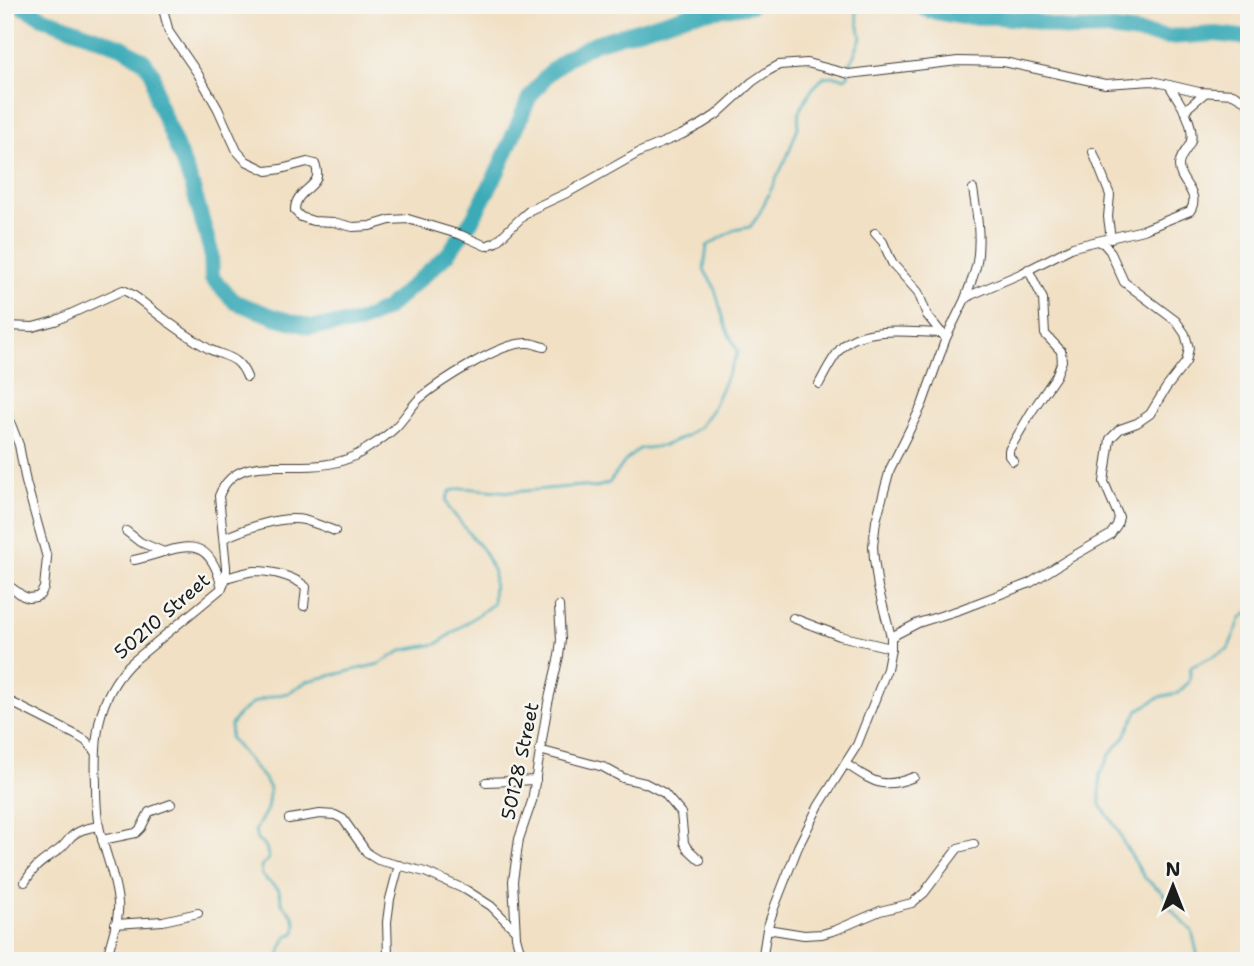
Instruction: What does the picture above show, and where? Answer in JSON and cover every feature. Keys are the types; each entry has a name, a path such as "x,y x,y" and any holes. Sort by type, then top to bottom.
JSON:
{"street":[{"path":"162,5 170,32 198,74 218,108 237,151 246,161 267,171 307,162 315,164 317,178 294,204 295,211 301,217 354,227 408,219 461,235 486,246 496,242 530,211 640,152 702,124 716,115 752,82 779,65 807,63 849,75 958,61 1004,62 1105,84 1152,81 1205,93 1233,94 1249,103"},
{"path":"965,299 1073,247 1143,230 1185,215 1193,208 1192,191 1179,167 1191,139 1190,126 1170,85"},
{"path":"1184,111 1205,93"},
{"path":"1093,152 1110,195 1108,217 1111,239"},
{"path":"762,961 767,929 798,847 864,729 887,669 891,637 874,559 876,521 890,469 922,405 944,335 965,299 976,264 978,218 973,189"},
{"path":"875,233 883,242 892,263 918,292 927,315 944,335"},
{"path":"891,637 918,623 1030,583 1104,540 1115,530 1117,512 1104,482 1108,443 1120,429 1138,423 1150,414 1186,362 1189,348 1185,334 1176,321 1124,282 1110,251 1098,241"},
{"path":"1013,461 1009,450 1056,376 1062,361 1061,351 1045,334 1043,299 1028,269"},
{"path":"5,326 33,327 55,321 123,290 138,298 176,328 212,350 238,361 247,377"},
{"path":"819,384 841,348 860,336 887,332 944,335"},
{"name":"50210 Street","path":"107,958 118,902 99,826 94,752 98,724 119,675 222,588 226,578 219,496 228,479 262,465 338,463 357,454 396,428 421,398 492,352 528,343 544,347"},
{"path":"5,391 9,419 19,445 26,482 47,558 44,588 36,597 23,596 5,583"},
{"path":"224,538 253,526 290,519 302,520 335,531"},
{"path":"126,531 141,542 164,552"},
{"path":"134,560 187,547 200,549 216,565 222,588"},
{"path":"226,578 253,571 299,580 306,587 304,606"},
{"name":"50128 Street","path":"528,961 519,948 515,929 513,881 519,839 532,801 539,750 559,656 559,607"},
{"path":"793,618 840,636 891,648"},
{"path":"5,699 76,735 86,741 94,752"},
{"path":"539,750 603,767 623,778 645,783 664,793 681,813 684,843 700,860"},
{"path":"846,764 883,785 914,777"},
{"path":"486,782 536,780"},
{"path":"102,840 136,833 149,812 171,804"},
{"path":"289,819 320,814 335,815 348,825 368,855 425,872 466,890 491,906 515,929"},
{"path":"25,882 38,864 76,833 88,827 99,826"},
{"path":"767,929 822,934 880,911 912,903 924,893 958,848 974,845"},
{"path":"392,961 388,956 387,922 399,865"},
{"path":"115,924 163,921 198,913"},
{"path":"107,958 129,961"}],"waterway":[{"path":"19,5 44,18 122,47 144,61 153,74 157,100 192,185 211,252 212,278 235,302 311,327 357,323 386,309 448,254 473,218 499,169 529,98 547,75 567,58 595,43 690,14 751,5"},
{"path":"282,961 282,945 287,936 295,933 296,923 292,914 282,904 279,890 262,876 261,866 269,859 266,847 257,840 255,831 267,809 270,788 230,738 231,725 238,715 253,703 288,693 308,681 379,664 403,650 437,644 493,604 494,572 484,552 449,508 446,500 450,491 463,488 512,492 580,486 594,488 609,483 626,460 639,449 663,446 699,427 711,411 738,352 726,328 714,286 704,270 707,246 734,230 750,227 787,157 798,127 799,112 813,88 824,77 845,78 849,74 849,67 861,38 855,5"},
{"path":"918,5 930,11 961,17 1029,20 1071,30 1109,29 1167,37 1216,34 1249,38"},
{"path":"1199,961 1192,931 1170,908 1163,893 1145,878 1100,804 1100,774 1112,751 1124,738 1138,710 1160,697 1178,693 1189,682 1191,667 1228,649 1241,618 1249,612"}]}
